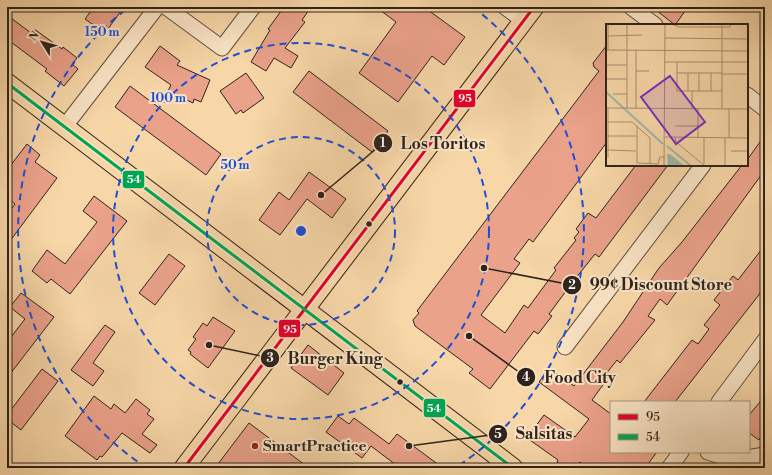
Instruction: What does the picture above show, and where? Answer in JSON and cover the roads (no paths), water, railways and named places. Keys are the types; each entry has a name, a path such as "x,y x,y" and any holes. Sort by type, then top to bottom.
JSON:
{"main road":[{"path":"184,468 529,14"},
{"path":"7,83 513,468"}],"street":[{"path":"65,126 157,7"},
{"path":"166,7 222,48 253,7"},
{"path":"505,7 529,14"},
{"path":"631,7 654,24"},
{"path":"749,100 765,109"},
{"path":"565,347 702,166"},
{"path":"719,401 765,340"},
{"path":"669,468 680,453"},
{"path":"711,453 733,460 765,456"}],"place":[{"name":"Los Toritos","path":"321,195"},
{"name":"99¢ Discount Store","path":"484,268"},
{"name":"Food City","path":"469,336"},
{"name":"Burger King","path":"209,345"},
{"name":"SmartPractice","path":"255,446"},
{"name":"Salsitas","path":"409,446"}]}
